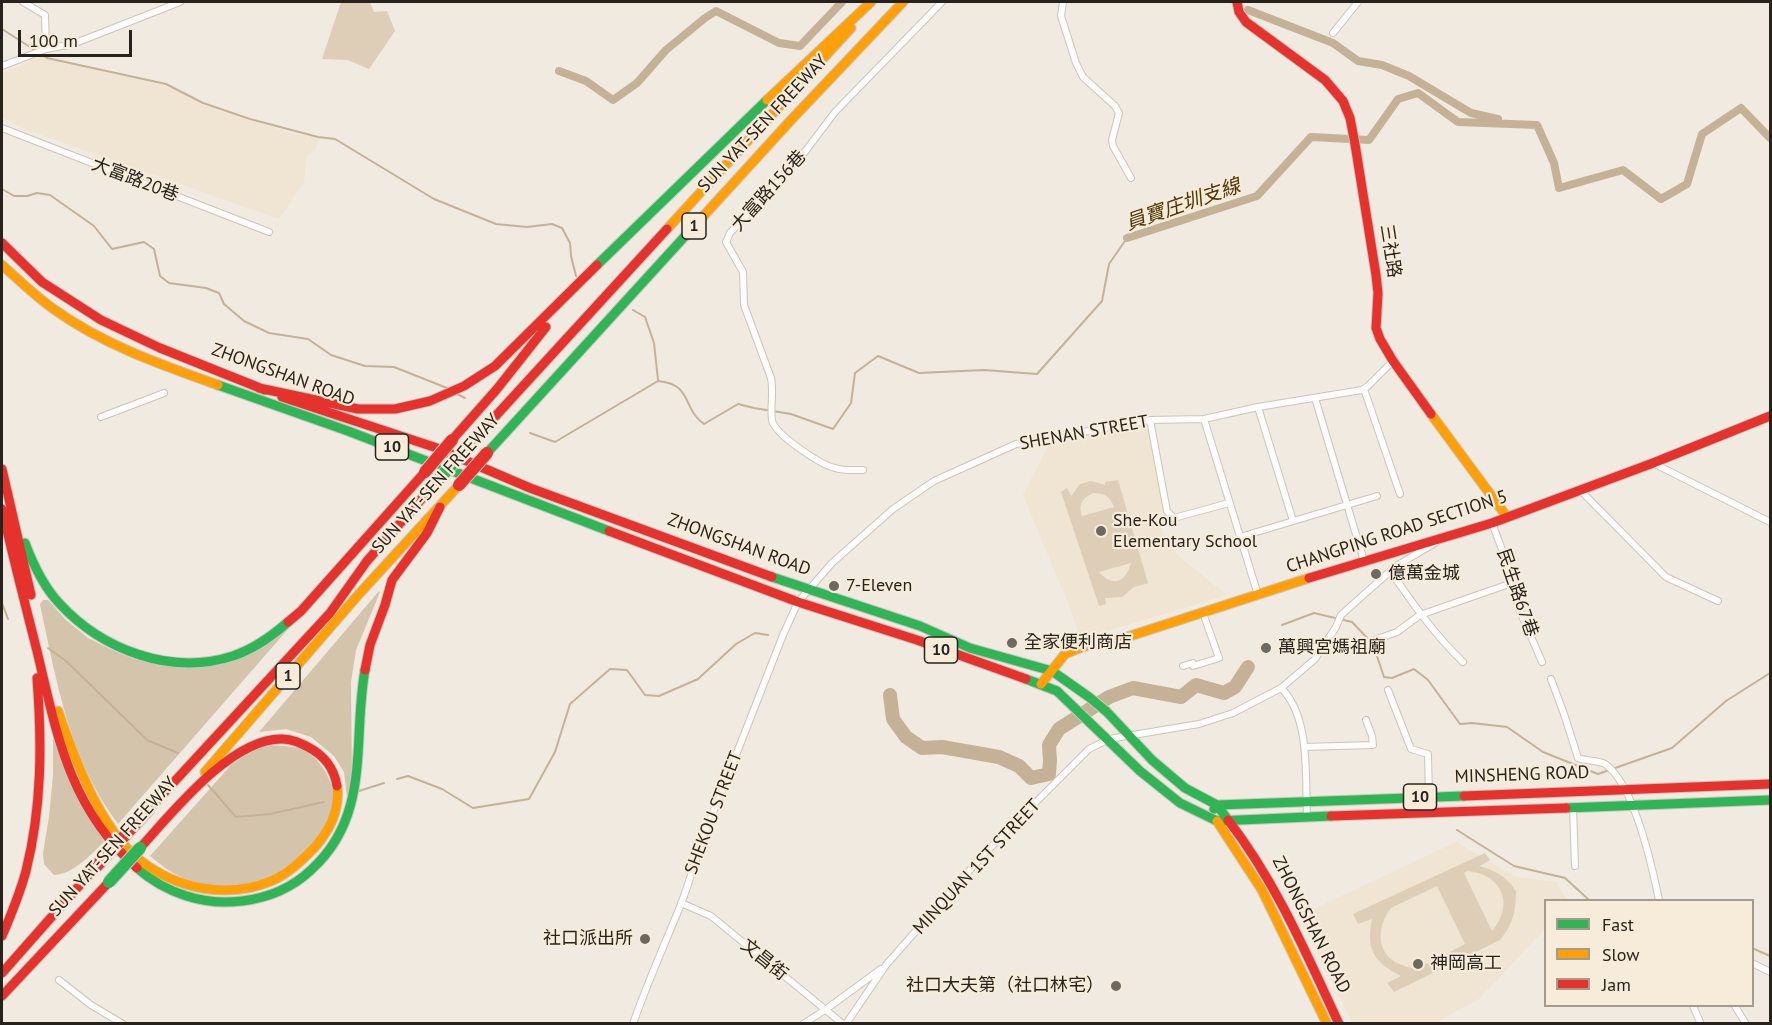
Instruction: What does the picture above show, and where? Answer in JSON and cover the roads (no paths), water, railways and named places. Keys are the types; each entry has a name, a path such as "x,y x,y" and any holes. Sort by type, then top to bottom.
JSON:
{"main road":[{"name":"SUN YAT-SEN FREEWAY","path":"2,973 93,870 330,613 367,561 468,445 840,42 872,2"},
{"path":"259,388 358,409 381,409 430,401 470,384 495,366 677,187 872,2"},
{"name":"SUN YAT-SEN FREEWAY","path":"2,996 140,848 359,594 784,127 903,2"},
{"name":"三社路","path":"1237,2 1239,12 1246,22 1325,80 1344,101 1355,144 1376,275 1378,293 1376,328 1380,339 1460,455 1507,517"},
{"name":"ZHONGSHAN ROAD","path":"2,243 42,282 100,320 160,348 259,388 434,447 530,488 808,590 920,626 970,648 1052,671 1098,705 1152,760 1185,788 1216,806 1218,819 1262,890 1327,1023"},
{"name":"ZHONGSHAN ROAD","path":"2,265 54,310 97,336 155,363 359,435 798,602 917,640 1057,691 1140,771 1161,788 1180,803 1218,819 1247,843 1269,877 1340,1023"},
{"path":"5,504 44,582 58,602 91,632 126,651 162,660 186,663 232,656 264,640 301,611 497,389 589,275"},
{"name":"CHANGPING ROAD SECTION 5","path":"1041,684 1065,654 1082,647 1128,637 1364,561 1492,523 1653,463 1770,416"},
{"path":"2,469 5,504 35,646 59,744 75,784 94,820 121,854 143,875 179,895 201,902 227,903 264,898 288,888 314,868 328,853 344,826 352,803 359,754 362,696 369,650 385,608 393,578 427,533 440,507"},
{"path":"5,504 59,712 73,754 88,790 120,841 147,867 193,888 216,890 237,891 253,888 279,878 309,855 333,819 337,809 339,791 335,778 329,763 304,745 280,739 250,747 229,759 201,784 140,848"},
{"path":"2,936 13,910 38,816 42,744 35,646"},
{"name":"MINSHENG ROAD","path":"1216,806 1770,784"},
{"name":"MINSHENG ROAD","path":"1218,819 1770,800"},
{"path":"1216,806 1218,819"}],"street":[{"path":"23,2 45,15 46,49"},
{"path":"2,66 46,49 72,44 180,2"},
{"name":"大富路156巷","path":"863,470 835,469 816,459 776,429 772,421 774,389 744,305 743,272 726,242 730,233 804,153 836,112 942,2"},
{"path":"1063,2 1061,16 1077,67 1083,77 1115,106 1119,113 1112,140 1113,146 1131,178"},
{"path":"1333,33 1358,2"},
{"name":"大富路20巷","path":"2,128 269,232"},
{"path":"1393,361 1364,389 1400,494"},
{"name":"SHENAN STREET","path":"798,602 832,563 893,509 934,481 1016,444 1150,420 1204,419 1258,407 1364,389"},
{"path":"101,417 164,393"},
{"path":"1315,398 1364,561"},
{"path":"1258,407 1293,521"},
{"path":"1204,419 1258,595"},
{"path":"1150,420 1167,511 1174,518 1229,503"},
{"path":"1653,463 1770,522"},
{"path":"1580,489 1666,577 1718,601"},
{"path":"1240,537 1377,496"},
{"name":"民生路67巷","path":"1492,523 1507,563 1519,609 1542,662"},
{"name":"MINQUAN 1ST STREET","path":"845,1023 886,965 988,850 1089,748 1109,739 1199,724 1233,713 1281,688 1315,659 1336,627 1341,615 1396,566 1442,538"},
{"path":"1391,572 1420,615 1463,662"},
{"path":"1377,639 1397,632 1420,615 1512,583"},
{"name":"SHEKOU STREET","path":"633,1023 681,903 707,824 798,602"},
{"path":"1183,666 1193,663 1193,666 1219,658 1203,613"},
{"path":"1551,680 1578,759 1603,763 1613,773 1632,805 1659,899"},
{"path":"1281,688 1287,693 1298,714 1304,747 1307,817"},
{"path":"1388,690 1411,748 1428,754 1429,797"},
{"path":"1304,747 1373,745 1366,720"},
{"path":"1573,807 1575,866"},
{"name":"文昌街","path":"681,903 711,916 825,1010 845,1023"},
{"path":"1754,964 1770,972"},
{"path":"803,1023 825,1010 886,965"},
{"path":"59,980 91,1005 123,1023"},
{"path":"1694,1007 1701,1023"},
{"path":"1736,1007 1746,1023"}],"waterway":[{"path":"559,71 586,81 613,100 637,83 666,50 716,11 779,43 800,46 842,2"},
{"path":"1248,10 1333,43 1358,61 1382,65 1409,76 1471,113 1498,119"},
{"path":"2,29 47,58 166,84 203,103 250,119 318,137 335,139 434,199 496,224 527,227 552,224 562,228 570,243 576,276"},
{"name":"員寶庄圳支線","path":"1127,238 1257,196 1311,137 1369,140 1398,99 1418,93 1458,122 1537,125 1554,163 1559,188 1623,170 1661,199 1687,184 1702,134 1741,108 1770,138"},
{"path":"2,189 14,196 37,193 50,195 94,226 112,249 144,242 154,249 160,276 169,283 206,288 219,293 224,304 244,321 269,333 308,339 331,355 365,366 394,367 447,388"},
{"name":"員寶庄圳支線","path":"530,433 555,442 658,381 677,387 697,418 704,424 738,404 791,414 833,429 851,403 855,373 878,356 919,373 984,370 1037,374 1102,301 1109,264 1127,238"},
{"path":"633,310 645,317 654,343 658,380"},
{"path":"457,394 465,398"},
{"path":"2,603 8,619"},
{"path":"1282,625 1314,613 1352,622 1373,644 1384,677 1392,678 1414,669 1428,680 1460,724 1507,727 1543,752 1598,774 1672,748 1726,701 1770,673"},
{"path":"397,779 408,776 442,789 473,808 529,799 555,752 570,704 610,669 627,670 645,695 659,696 698,679 736,644 755,633 768,635"},
{"path":"48,648 66,661 147,740 178,753"},
{"path":"890,695 893,719 906,737 922,748 942,747 999,757 1019,766 1031,778 1049,774 1049,745 1059,729 1109,697 1133,688 1181,697 1196,685 1224,693 1235,687 1248,667"},
{"path":"359,791 384,783"},
{"path":"208,785 236,817 270,814 324,802"},
{"path":"1457,830 1514,866 1565,878 1588,899"},
{"path":"1754,949 1770,956"}],"place":[{"name":"She-Kou Elementary School","path":"1101,531"},
{"name":"億萬金城","path":"1376,574"},
{"name":"7-Eleven","path":"834,586"},
{"name":"全家便利商店","path":"1012,643"},
{"name":"萬興宮媽祖廟","path":"1266,648"},
{"name":"社口派出所","path":"645,939"},
{"name":"神岡高工","path":"1418,964"},
{"name":"社口大夫第（社口林宅）","path":"1116,986"}]}
